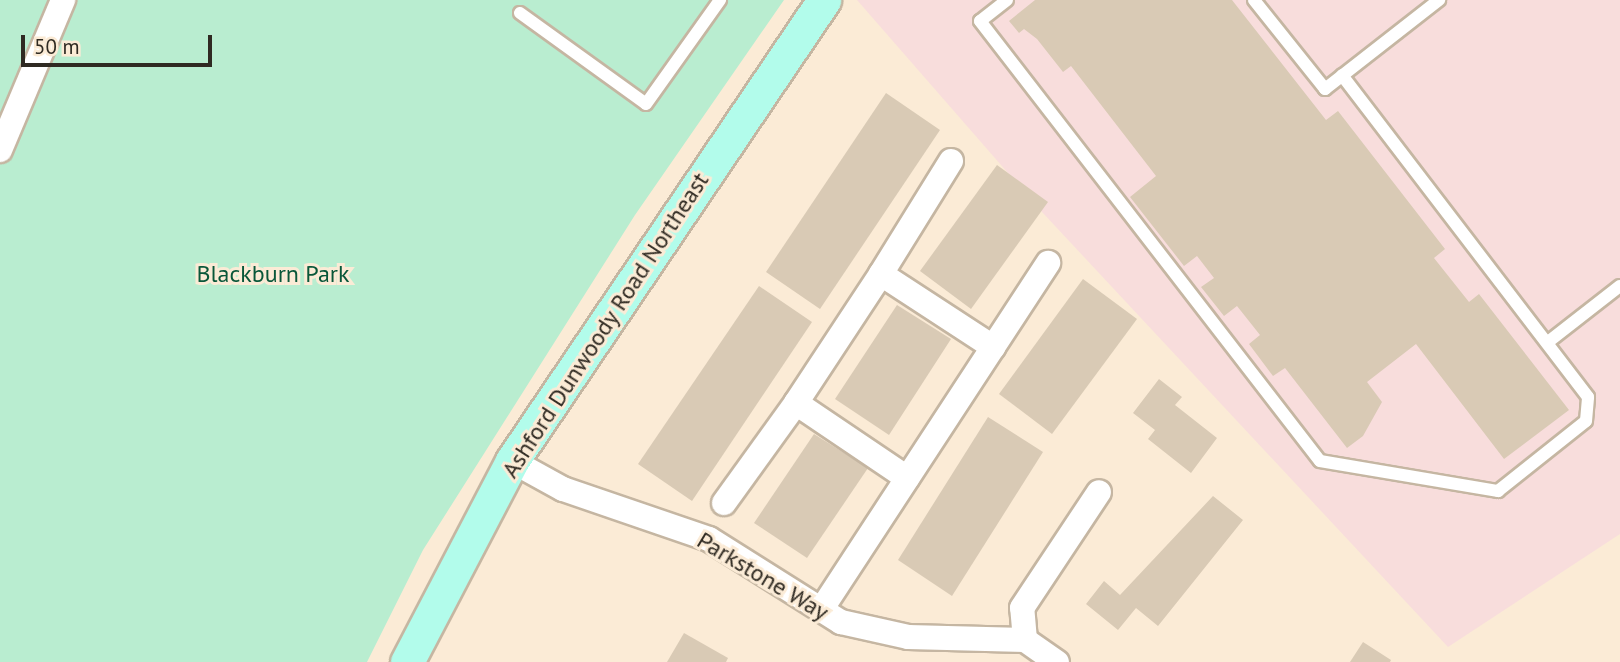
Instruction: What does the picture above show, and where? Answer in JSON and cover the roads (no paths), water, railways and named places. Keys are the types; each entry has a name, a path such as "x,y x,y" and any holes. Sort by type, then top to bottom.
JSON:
{"main road":[{"name":"Ashford Dunwoody Road Northeast","path":"407,662 512,461 824,0"}],"street":[{"path":"0,150 63,0"},
{"path":"724,503 796,403 951,162"},
{"path":"821,610 1048,263"},
{"path":"881,274 993,347"},
{"path":"796,403 907,478"},
{"name":"Parkstone Way","path":"512,461 564,489 709,539 841,622 908,637 1025,640"},
{"path":"1058,662 1025,640 1022,608 1099,492"}],"lane":[{"path":"520,13 646,104 720,0"},
{"path":"1007,0 981,21 1320,461 1498,491 1586,421 1588,397 1342,75"},
{"path":"1254,0 1325,89 1439,0"},
{"path":"1548,342 1620,286"}],"park label":[{"name":"Blackburn Park","path":"273,274"}]}
